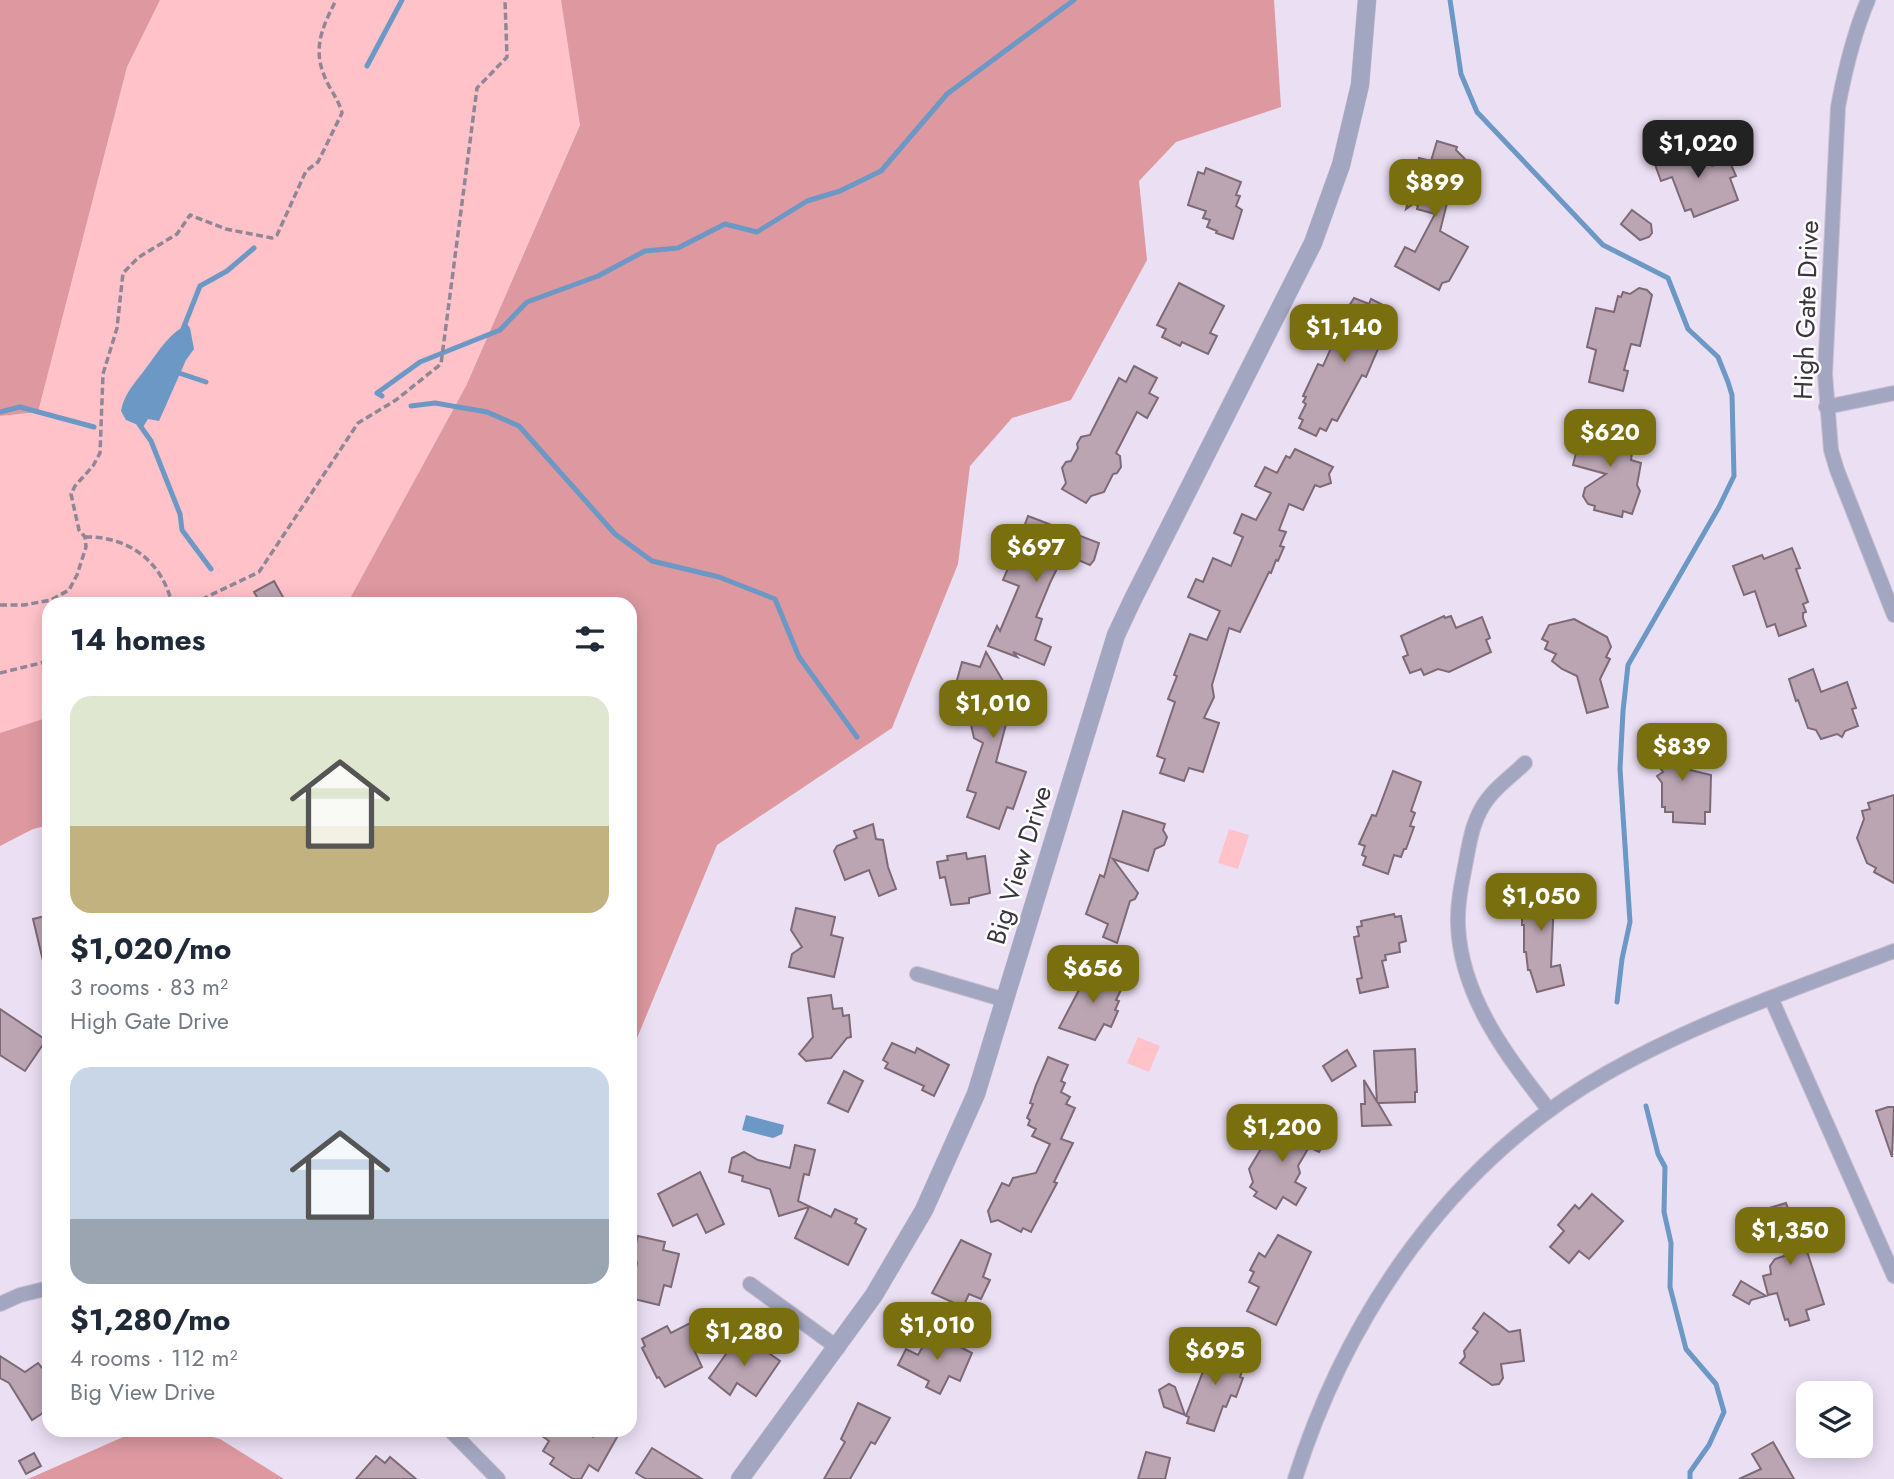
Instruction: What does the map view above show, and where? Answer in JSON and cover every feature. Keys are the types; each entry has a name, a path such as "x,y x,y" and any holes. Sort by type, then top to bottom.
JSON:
{"street":[{"name":"Big View Drive","path":"740,1479 874,1295 924,1210 976,1094 1116,635 1313,243 1337,178 1360,85 1367,0"},
{"name":"High Gate Drive","path":"1868,0 1849,56 1838,107 1825,374 1826,407 1831,450 1837,470 1894,615"},
{"path":"1826,407 1894,393"},
{"path":"1525,763 1489,797 1472,828 1460,891 1458,926 1464,961 1489,1028 1520,1074 1549,1110"},
{"path":"1295,1479 1341,1362 1377,1296 1404,1256 1444,1207 1508,1143 1549,1110 1644,1053 1771,998 1894,950"},
{"path":"917,974 1005,1000"},
{"path":"1771,998 1894,1276"},
{"path":"750,1284 838,1348"},
{"path":"0,1304 42,1290"},
{"path":"457,1437 498,1479"}],"path":[{"path":"56,597 69,590 86,547 85,537 79,530 71,494 100,453 103,373 117,328 124,273 139,257 177,234 190,215 226,229 272,238 277,235 306,171 318,162 342,113 339,101 321,68 317,50 324,25 336,0"},
{"path":"207,597 259,572 358,423 396,400 441,363 477,88 507,57 505,0"},
{"path":"85,537 110,538 129,545 152,565 163,579 169,597"},
{"path":"0,605 42,602"},
{"path":"0,673 42,663"}],"shaded area":[{"path":"0,0 160,0 127,67 38,412 0,416"},
{"path":"160,0 561,0 580,124 466,386 351,597 42,597 42,719 0,733 0,416 38,412 127,67"},
{"path":"561,0 1274,0 1281,107 1176,142 1139,181 1147,260 1071,400 1012,418 970,466 958,564 892,728 717,845 637,1038 637,597 351,597 466,386 580,125"},
{"path":"42,719 42,827 0,846 0,733"},
{"path":"1229,829 1249,835 1238,869 1218,863"},
{"path":"1138,1037 1160,1046 1149,1072 1127,1063"},
{"path":"123,1437 212,1437 220,1439 284,1479 28,1479"}],"water":[{"path":"187,324 194,349 186,360 159,421 148,419 143,427 126,420 121,411 131,388 164,344"},
{"path":"746,1115 784,1125 782,1134 773,1138 742,1130"}],"building":[{"path":"1437,141 1457,147 1456,150 1473,167 1430,193 1448,199 1440,231 1468,247 1449,281 1442,283 1439,290 1395,266 1405,247 1415,252 1435,214 1417,209 1418,205 1413,204 1406,209 1419,158 1431,161"},
{"path":"1687,146 1689,153 1705,147 1712,166 1729,160 1736,176 1730,178 1738,200 1694,217 1691,209 1685,211 1672,177 1661,181 1653,159"},
{"path":"1206,168 1241,182 1236,195 1240,196 1236,206 1242,210 1233,239 1207,227 1210,220 1203,218 1206,211 1188,205 1198,172 1204,174"},
{"path":"1632,210 1651,224 1652,233 1649,237 1640,240 1621,224"},
{"path":"1179,283 1224,306 1210,333 1217,336 1208,354 1182,342 1180,346 1162,337 1166,329 1157,325"},
{"path":"1639,288 1652,295 1640,346 1631,344 1624,370 1628,371 1623,391 1589,382 1596,350 1587,347 1596,308 1614,312 1618,296 1621,297 1623,292 1630,294"},
{"path":"1354,298 1369,304 1371,299 1383,305 1381,309 1393,314 1366,377 1362,375 1337,421 1332,419 1326,431 1320,428 1316,436 1299,428 1303,420 1299,418 1306,404 1303,402 1306,397 1303,396 1318,364 1323,366 1336,337 1338,328 1334,326 1340,313 1344,314"},
{"path":"1134,366 1157,378 1149,393 1158,398 1147,418 1137,412 1116,453 1120,456 1121,467 1113,474 1104,492 1091,496 1086,503 1062,489 1066,483 1062,468 1066,462 1071,461 1081,437 1090,435 1119,378 1126,382"},
{"path":"1595,421 1634,431 1628,452 1632,453 1631,460 1641,463 1637,485 1640,491 1632,514 1623,511 1622,517 1594,510 1595,506 1588,504 1583,496 1585,488 1606,474 1573,465 1579,441 1583,442 1586,432 1592,434"},
{"path":"1295,449 1333,467 1329,474 1331,483 1320,487 1315,485 1303,510 1289,504 1279,530 1286,532 1278,561 1276,560 1271,573 1269,572 1240,632 1229,628 1212,685 1214,697 1204,718 1219,723 1203,772 1189,768 1184,781 1160,773 1165,759 1157,756 1175,702 1168,699 1177,676 1174,675 1190,634 1207,640 1220,611 1188,597 1196,579 1203,582 1213,558 1231,566 1243,537 1234,533 1242,514 1256,520 1271,493 1255,486 1265,467 1277,473 1286,456 1290,458"},
{"path":"1028,516 1099,543 1090,565 1064,554 1050,583 1036,617 1042,619 1035,640 1051,647 1044,665 1013,652 1017,657 988,646 997,626 1000,631 1019,586 1003,580 1015,552 1011,550 1015,543 1013,538 1017,529 1024,527"},
{"path":"1792,548 1800,568 1796,569 1808,602 1803,604 1806,626 1779,636 1775,624 1767,627 1755,591 1744,595 1733,566 1762,555 1764,559"},
{"path":"274,581 283,597 257,597 254,592"},
{"path":"1444,616 1451,616 1456,628 1482,617 1490,638 1486,640 1491,652 1449,672 1438,669 1424,675 1421,669 1410,673 1403,657 1408,655 1401,636"},
{"path":"1574,619 1607,637 1611,647 1606,657 1610,659 1600,679 1608,707 1587,713 1577,676 1552,661 1556,654 1545,649 1548,642 1542,639 1549,625"},
{"path":"986,652 1006,686 999,702 1033,683 1045,702 1021,716 1010,709 996,762 1026,772 1013,809 1007,807 999,829 967,817 976,793 967,790 983,743 974,738 971,725 980,697 954,691 962,662 980,667"},
{"path":"1813,669 1821,692 1847,682 1856,708 1852,709 1858,726 1845,731 1842,737 1837,734 1821,739 1816,730 1808,728 1798,700 1796,701 1789,679"},
{"path":"1679,733 1697,758 1682,768 1711,775 1710,812 1705,812 1705,824 1673,822 1673,812 1665,812 1665,807 1662,807 1662,783 1657,776 1663,772 1650,754"},
{"path":"1393,771 1421,782 1411,811 1415,813 1410,826 1414,827 1401,857 1394,855 1388,874 1363,865 1366,857 1362,855 1365,846 1359,844 1372,815 1376,816"},
{"path":"1894,795 1894,883 1874,872 1876,868 1867,863 1857,838 1864,819 1862,811 1870,809 1868,803"},
{"path":"1123,811 1165,824 1163,830 1167,837 1164,845 1155,849 1148,871 1113,859 1138,893 1135,899 1130,901 1117,943 1103,937 1108,924 1086,914 1100,875 1104,877"},
{"path":"873,824 876,839 883,840 896,889 879,896 869,870 845,880 834,851 837,846 857,838 854,831"},
{"path":"966,853 967,859 985,856 990,893 969,898 969,903 951,905 945,877 940,878 937,862 948,860 947,856"},
{"path":"1530,874 1555,876 1551,967 1560,965 1564,985 1537,992 1528,970 1522,925 1522,909 1528,897"},
{"path":"796,908 835,917 831,935 843,938 834,977 789,967 792,954 802,947 791,930"},
{"path":"1394,914 1395,917 1401,916 1406,941 1399,943 1400,952 1385,955 1386,960 1382,961 1388,987 1360,993 1357,979 1362,978 1354,937 1359,936 1357,927 1362,926 1361,921"},
{"path":"42,917 42,957 33,919"},
{"path":"1090,969 1125,982 1116,1000 1119,1001 1115,1010 1118,1011 1111,1027 1104,1024 1095,1040 1059,1028"},
{"path":"831,995 833,1009 842,1008 843,1016 849,1015 851,1037 847,1038 831,1058 806,1061 799,1054 813,1037 808,998"},
{"path":"0,1009 42,1037 42,1046 25,1071 0,1055"},
{"path":"892,1043 915,1053 917,1048 949,1065 934,1096 922,1090 924,1086 885,1068 888,1063 883,1060"},
{"path":"1415,1049 1415,1102 1378,1103 1391,1125 1362,1126 1364,1080 1377,1102 1374,1051"},
{"path":"1347,1050 1356,1066 1332,1081 1323,1066"},
{"path":"1048,1057 1068,1065 1061,1081 1065,1083 1061,1092 1070,1097 1066,1104 1075,1108 1061,1139 1073,1143 1054,1182 1057,1183 1031,1232 1023,1228 1021,1232 998,1220 991,1222 988,1211 1002,1183 1009,1186 1013,1178 1036,1173 1050,1144 1032,1136 1036,1129 1028,1125 1030,1120 1027,1118 1033,1104 1030,1103 1036,1085"},
{"path":"844,1071 863,1081 848,1112 828,1103"},
{"path":"1894,1107 1892,1157 1876,1111"},
{"path":"1290,1124 1304,1132 1306,1128 1327,1140 1319,1152 1309,1147 1298,1166 1300,1173 1295,1182 1306,1188 1296,1205 1283,1197 1276,1209 1254,1196 1257,1192 1250,1187 1253,1182 1249,1169 1274,1127"},
{"path":"795,1145 815,1150 809,1175 804,1174 798,1201 831,1217 835,1209 857,1219 855,1223 866,1229 848,1265 795,1238 809,1207 779,1216 770,1189 742,1181 743,1176 729,1172 732,1158 744,1152 758,1160 790,1168"},
{"path":"700,1172 724,1224 706,1233 697,1214 673,1226 658,1194"},
{"path":"1592,1194 1623,1221 1589,1259 1579,1251 1569,1263 1550,1247 1564,1231 1558,1225 1575,1205 1579,1209"},
{"path":"1786,1203 1801,1243 1804,1242 1824,1304 1806,1310 1809,1320 1790,1326 1788,1319 1785,1320 1777,1293 1768,1295 1763,1276 1771,1274 1770,1266 1775,1259 1787,1255 1765,1235 1759,1211"},
{"path":"1278,1235 1311,1252 1276,1325 1247,1311 1259,1287 1249,1282 1254,1272 1250,1270 1259,1253 1265,1257"},
{"path":"638,1236 665,1242 663,1250 679,1254 671,1287 664,1285 659,1305 637,1300"},
{"path":"961,1240 991,1254 983,1277 990,1280 981,1299 969,1294 963,1307 932,1293"},
{"path":"1741,1281 1766,1296 1751,1300 1749,1304 1733,1295"},
{"path":"1484,1313 1509,1332 1520,1330 1524,1361 1501,1364 1503,1378 1499,1384 1492,1385 1460,1363 1465,1357 1464,1351 1478,1332 1473,1328"},
{"path":"692,1322 700,1339 691,1343 702,1367 665,1387 659,1377 657,1378 642,1348 645,1346 642,1339 667,1326 671,1333"},
{"path":"931,1332 972,1353 960,1381 949,1376 940,1394 926,1387 929,1381 898,1365 906,1349 918,1355"},
{"path":"738,1337 780,1361 756,1396 737,1383 730,1395 709,1378"},
{"path":"1200,1346 1246,1360 1236,1397 1231,1395 1226,1407 1223,1406 1214,1431 1187,1423 1189,1417 1186,1416 1205,1366 1195,1362"},
{"path":"0,1356 25,1372 38,1363 42,1368 42,1414 32,1420 9,1383 0,1378"},
{"path":"1169,1384 1175,1387 1185,1415 1164,1407 1159,1390"},
{"path":"858,1403 890,1418 875,1444 871,1442 850,1479 824,1479 845,1442 841,1439"},
{"path":"544,1437 617,1437 598,1471 589,1465 581,1479 573,1479 550,1464 554,1458 543,1451 549,1441"},
{"path":"1773,1442 1794,1479 1739,1479 1761,1469 1752,1454"},
{"path":"652,1448 702,1479 646,1479 636,1473"},
{"path":"1146,1452 1170,1458 1165,1479 1138,1479"},
{"path":"34,1453 41,1466 26,1474 19,1461"},
{"path":"376,1456 385,1463 390,1457 416,1479 356,1479"}],"waterway":[{"path":"367,66 402,0"},
{"path":"382,396 377,393 420,362 500,330 527,302 598,276 645,251 678,248 725,224 757,232 807,201 840,191 881,171 947,94 1074,0"},
{"path":"1450,0 1461,74 1477,112 1603,245 1668,278 1688,329 1718,357 1732,395 1734,476 1628,665 1620,769 1630,922 1617,1002"},
{"path":"183,329 200,286 227,271 254,248"},
{"path":"176,372 206,382"},
{"path":"411,406 435,403 487,412 519,426 615,534 652,561 719,577 775,599 799,657 857,737"},
{"path":"0,412 20,407 94,427"},
{"path":"139,424 151,441 180,514 182,530 211,569"},
{"path":"1646,1106 1658,1154 1665,1167 1664,1212 1671,1243 1670,1287 1686,1349 1716,1384 1724,1412 1709,1445 1690,1472 1690,1479"}]}
